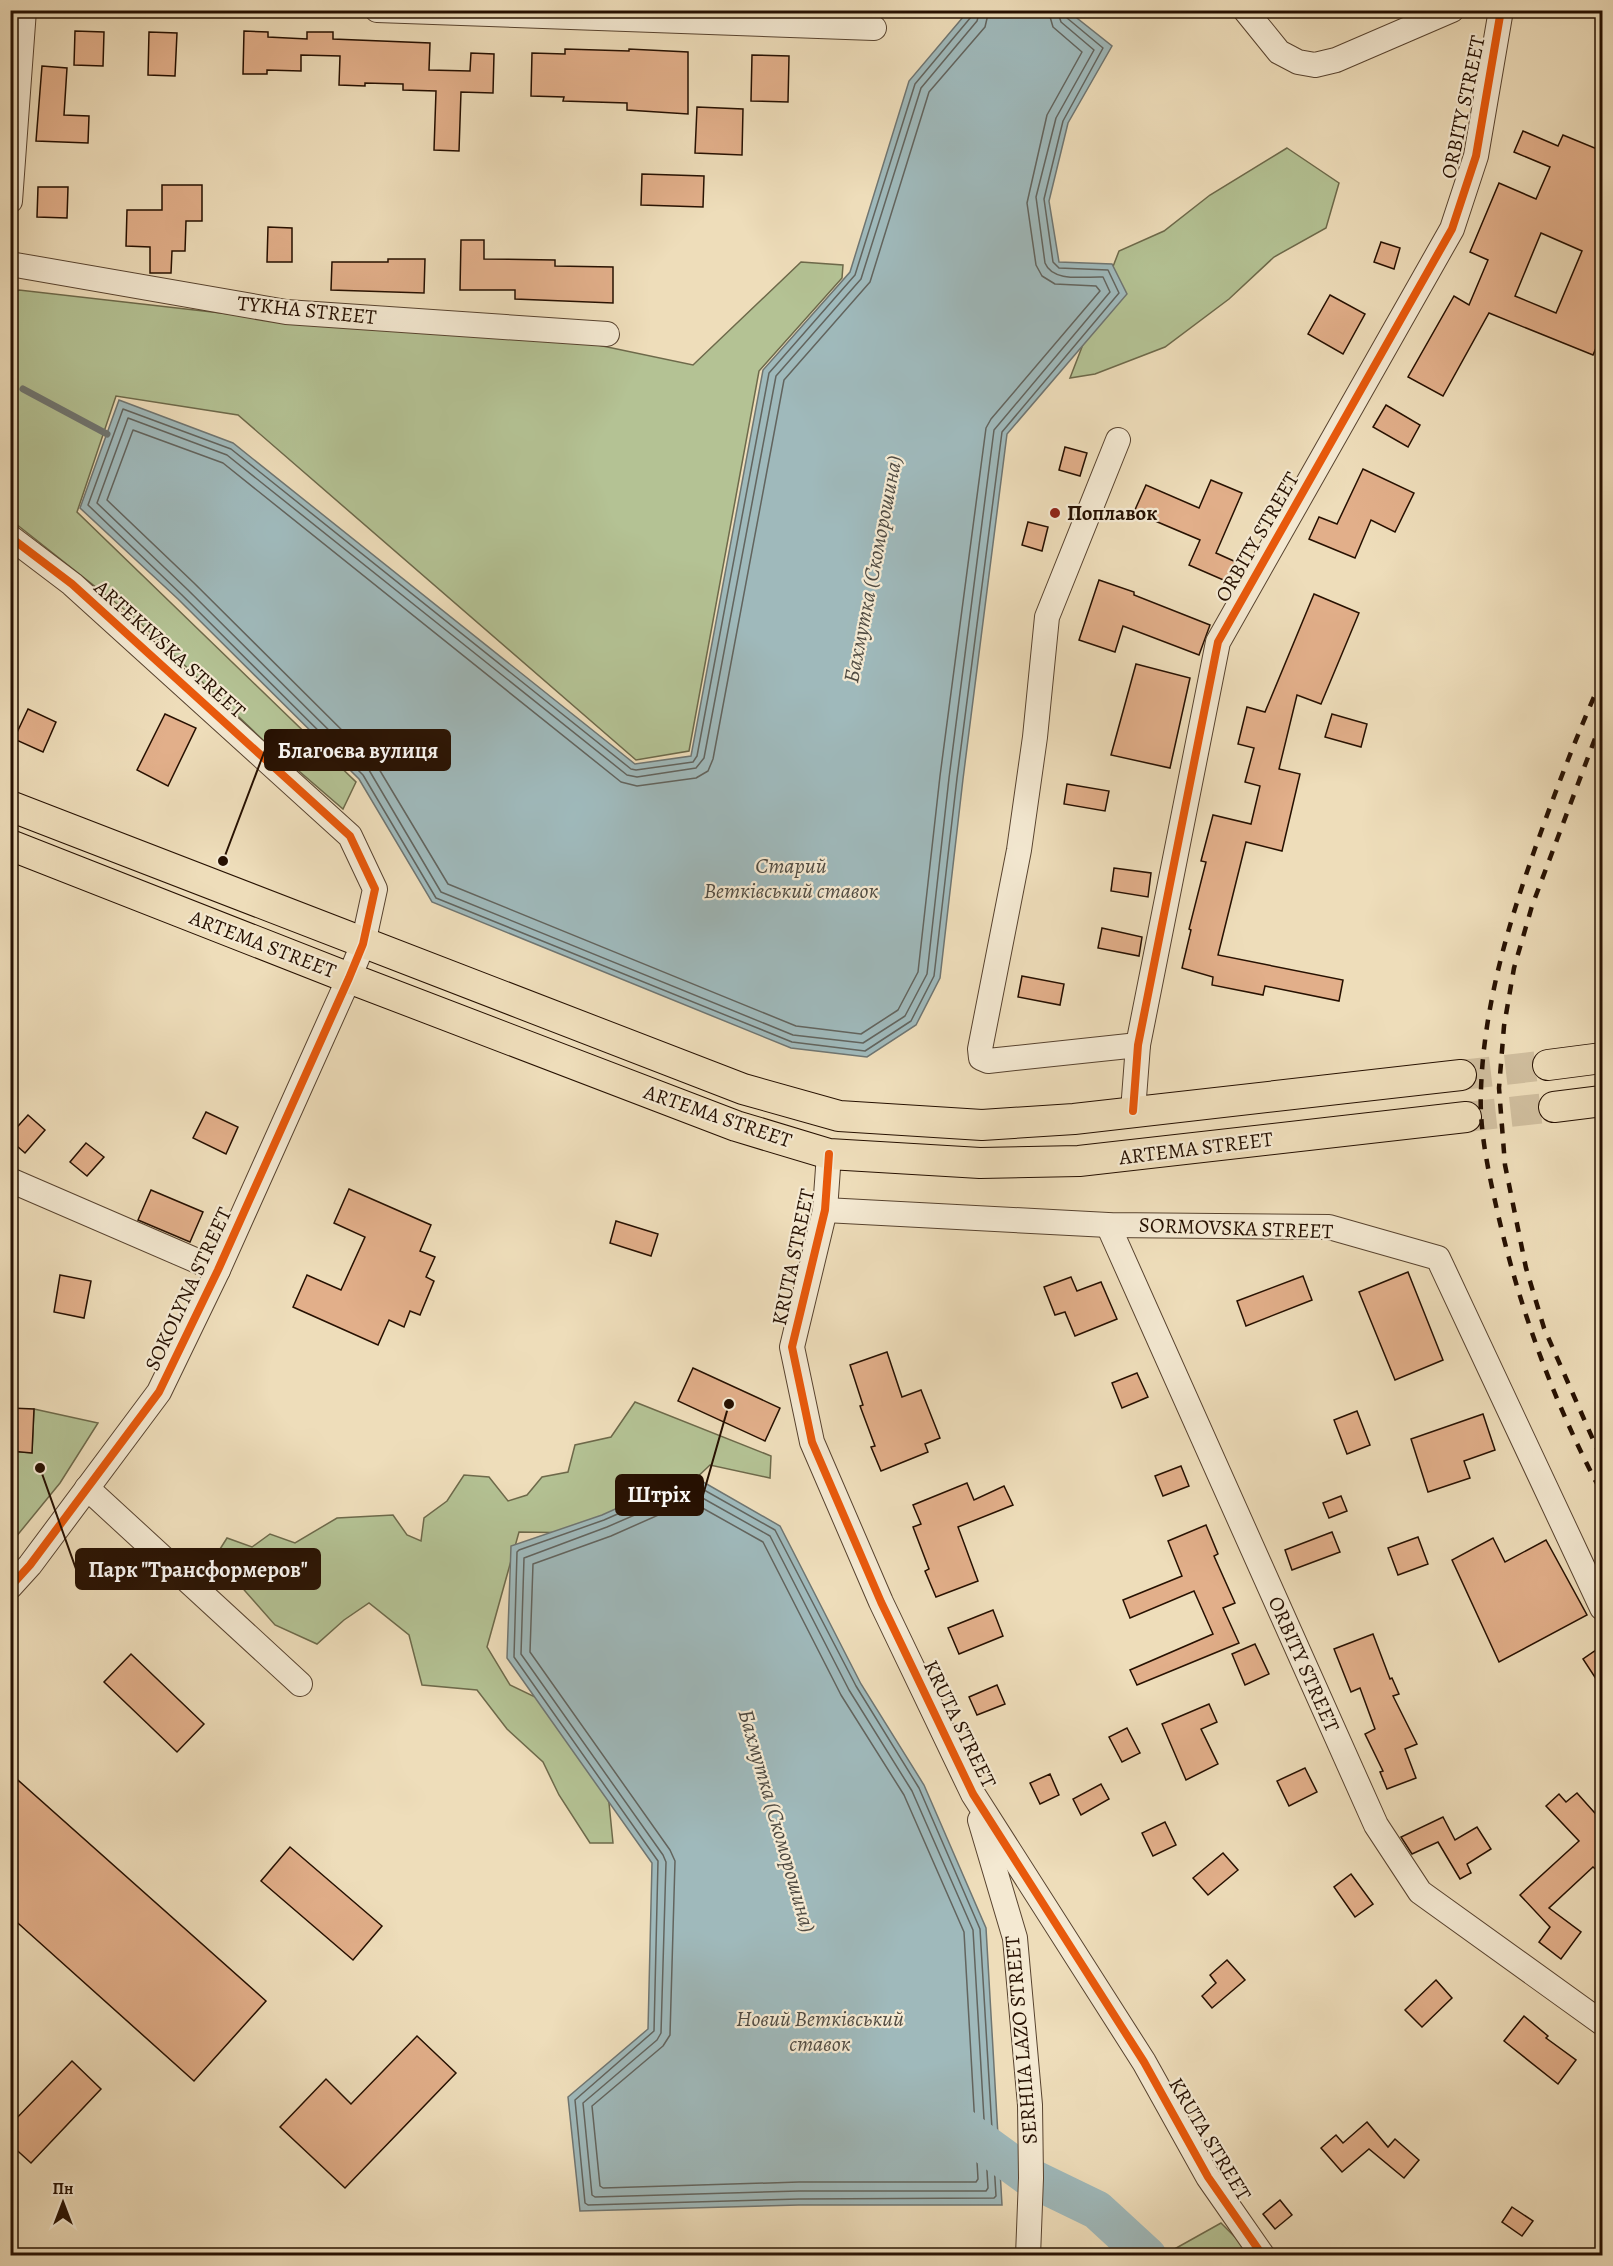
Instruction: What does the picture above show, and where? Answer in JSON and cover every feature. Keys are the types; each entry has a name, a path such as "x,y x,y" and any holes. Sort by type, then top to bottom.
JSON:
{"main road":[{"name":"ARTEMA STREET","path":"10,806 743,1089 838,1116 982,1125 1074,1119 1461,1075"},
{"name":"ARTEMA STREET","path":"10,844 349,978 736,1126 829,1154 981,1163 1079,1161 1466,1117"},
{"path":"1548,1065 1602,1058"},
{"path":"1554,1107 1602,1101"}],"street":[{"path":"10,201 24,10"},
{"path":"377,10 874,28"},
{"name":"ORBITY STREET","path":"1245,10 1279,52 1298,62 1315,65 1336,60 1452,10"},
{"name":"ORBITY STREET","path":"1133,1111 1138,1045 1218,642 1452,229 1476,156 1501,10"},
{"name":"TYKHA STREET","path":"10,264 286,312 607,334"},
{"path":"1118,440 1047,617 1035,737 1019,850 980,1049 981,1058 988,1061 1138,1045"},
{"name":"ARTEKIVSKA STREET","path":"10,537 72,584 350,836 375,889 363,944 349,978"},
{"name":"SOKOLYNA STREET","path":"10,1587 30,1565 159,1392 218,1270 349,978"},
{"name":"KRUTA STREET","path":"829,1154 825,1210 792,1347 812,1442 881,1602 973,1794 1144,2062 1208,2177 1263,2256"},
{"path":"10,1180 218,1270"},
{"name":"SORMOVSKA STREET","path":"825,1210 1108,1225 1329,1227 1438,1258 1602,1608"},
{"name":"ORBITY STREET","path":"1108,1225 1376,1825 1420,1892 1602,2023"},
{"path":"87,1488 300,1684"},
{"name":"SERHIIA LAZO STREET","path":"973,1794 1015,1938 1030,2105 1031,2178 1028,2256"}],"green space":[{"path":"1287,148 1339,183 1326,228 1274,257 1229,299 1165,347 1095,374 1070,378 1119,251 1164,231 1210,195"},
{"path":"801,262 843,265 842,278 759,371 689,751 636,760 238,415 116,396 77,512 356,782 343,809 264,741 135,618 11,520 10,297 19,290 283,320 574,340 693,365"},
{"path":"635,1402 771,1456 770,1478 710,1465 674,1499 585,1533 519,1532 487,1647 510,1685 560,1709 595,1755 609,1803 613,1843 590,1843 559,1795 543,1762 507,1729 477,1690 422,1685 409,1635 369,1603 344,1620 317,1644 275,1625 215,1557 227,1538 252,1547 270,1534 295,1543 337,1518 393,1515 407,1535 421,1541 424,1518 447,1501 464,1475 489,1477 508,1501 527,1495 542,1477 568,1472 575,1445 611,1437"},
{"path":"34,1409 98,1423 60,1483 11,1543 11,1451 32,1453"},
{"path":"1221,2223 1253,2255 1162,2256"}],"water":[{"name":"Старий Ветківський ставок","path":"969,10 1068,11 1112,46 1068,123 1049,201 1059,262 1112,264 1127,294 1007,434 940,978 916,1025 867,1057 791,1048 432,902 359,779 178,599 80,508 119,400 233,443 635,764 691,756 763,370 850,272 909,81"},
{"name":"Новий Ветківський ставок","path":"691,1475 780,1526 861,1684 924,1785 986,1928 1002,2205 799,2205 580,2211 568,2097 648,2029 652,1863 507,1658 511,1546 602,1515"}],"building":[{"path":"75,31 104,32 103,66 74,65"},
{"path":"244,31 268,32 268,37 307,39 307,32 333,32 333,39 430,43 429,70 470,71 471,53 494,54 493,93 461,92 459,151 434,150 436,91 403,90 403,84 339,85 340,56 301,55 301,71 267,70 267,74 243,74"},
{"path":"149,32 177,33 175,76 148,75"},
{"path":"565,49 688,52 688,114 627,110 627,103 563,101 564,97 531,96 532,53 565,54"},
{"path":"752,55 789,56 788,102 751,101"},
{"path":"42,66 67,68 64,115 89,116 88,143 36,141"},
{"path":"697,107 743,109 742,155 695,153"},
{"path":"1523,131 1558,146 1563,135 1602,151 1602,334 1593,355 1489,313 1443,396 1408,377 1454,296 1469,305 1488,260 1470,252 1499,183 1536,199 1550,167 1514,152","holes":["1541,233 1582,251 1556,313 1515,296"]},
{"path":"642,174 704,176 703,207 641,205"},
{"path":"162,185 202,185 202,221 186,221 185,251 172,251 171,273 150,273 150,247 126,246 127,210 162,210"},
{"path":"38,187 68,187 67,218 37,217"},
{"path":"268,227 292,228 292,262 267,262"},
{"path":"461,240 484,240 484,259 555,260 555,266 613,267 613,303 515,299 515,290 460,290"},
{"path":"1381,242 1400,248 1394,269 1374,262"},
{"path":"388,259 425,259 424,293 331,290 332,262 388,262"},
{"path":"1330,295 1365,314 1343,354 1308,334"},
{"path":"1386,405 1420,425 1408,447 1373,427"},
{"path":"1065,447 1087,453 1080,476 1059,470"},
{"path":"1363,469 1414,493 1395,532 1371,520 1355,558 1309,539 1319,517 1337,524"},
{"path":"1211,480 1242,493 1216,553 1236,562 1228,582 1189,565 1200,540 1134,512 1146,485 1199,508"},
{"path":"1028,522 1048,527 1042,551 1022,545"},
{"path":"1099,580 1134,592 1134,595 1210,625 1199,655 1123,626 1115,652 1079,640"},
{"path":"1314,594 1359,613 1321,704 1297,695 1279,769 1300,774 1282,851 1246,842 1218,955 1343,980 1339,1001 1265,986 1263,995 1212,985 1213,977 1182,968 1206,862 1201,861 1213,815 1251,824 1260,786 1245,782 1254,748 1238,744 1247,707 1265,712"},
{"path":"1136,664 1190,678 1170,768 1111,755"},
{"path":"28,709 56,722 43,752 14,739"},
{"path":"165,714 196,728 168,786 137,770"},
{"path":"1332,714 1367,724 1361,747 1325,737"},
{"path":"1067,784 1109,791 1105,811 1064,804"},
{"path":"1114,868 1151,873 1148,897 1111,891"},
{"path":"1102,928 1142,937 1139,956 1098,948"},
{"path":"1022,976 1064,984 1060,1005 1018,997"},
{"path":"206,1112 238,1127 226,1154 193,1138"},
{"path":"28,1115 45,1130 25,1153 10,1140 10,1135"},
{"path":"86,1143 104,1157 87,1176 70,1162"},
{"path":"349,1189 431,1225 420,1251 435,1257 426,1277 434,1281 420,1315 410,1311 404,1327 389,1320 378,1345 293,1307 307,1275 341,1290 365,1237 334,1223"},
{"path":"151,1190 203,1212 190,1242 138,1220"},
{"path":"616,1221 658,1234 651,1256 610,1243"},
{"path":"1408,1272 1443,1360 1395,1380 1359,1292"},
{"path":"60,1275 91,1281 84,1318 54,1312"},
{"path":"1303,1276 1312,1300 1246,1326 1237,1301"},
{"path":"1071,1277 1077,1291 1101,1282 1117,1319 1075,1336 1065,1312 1055,1315 1044,1287"},
{"path":"887,1352 902,1397 921,1390 940,1438 925,1444 928,1452 881,1471 871,1447 875,1446 860,1406 863,1405 850,1365"},
{"path":"693,1368 780,1408 765,1441 678,1401"},
{"path":"1137,1373 1148,1397 1122,1408 1112,1383"},
{"path":"10,1408 34,1409 32,1453 10,1451"},
{"path":"1357,1411 1370,1445 1347,1454 1334,1420"},
{"path":"1483,1414 1495,1450 1464,1461 1470,1478 1428,1492 1411,1439"},
{"path":"1181,1466 1189,1486 1163,1496 1155,1476"},
{"path":"967,1483 974,1500 1004,1486 1013,1505 958,1527 978,1581 936,1597 925,1571 929,1569 913,1527 921,1524 913,1505"},
{"path":"1341,1496 1347,1511 1329,1518 1323,1503"},
{"path":"1206,1525 1218,1554 1214,1556 1235,1603 1223,1608 1239,1643 1137,1685 1130,1670 1213,1634 1194,1591 1130,1618 1123,1600 1182,1576 1168,1541"},
{"path":"1332,1532 1340,1552 1292,1570 1285,1550"},
{"path":"1418,1537 1428,1564 1398,1575 1388,1548"},
{"path":"1493,1538 1505,1562 1546,1540 1587,1615 1499,1662 1452,1560"},
{"path":"993,1610 1003,1636 959,1654 948,1628"},
{"path":"1373,1634 1390,1679 1392,1678 1399,1694 1393,1696 1417,1744 1405,1749 1416,1778 1387,1789 1380,1772 1383,1771 1365,1734 1375,1729 1360,1688 1351,1692 1334,1649"},
{"path":"1255,1644 1269,1674 1245,1685 1232,1654"},
{"path":"1602,1646 1602,1688 1583,1659"},
{"path":"131,1654 204,1724 177,1752 104,1682"},
{"path":"997,1685 1005,1704 977,1715 969,1697"},
{"path":"1209,1704 1217,1722 1201,1729 1218,1764 1186,1780 1162,1724"},
{"path":"1127,1728 1140,1753 1122,1762 1109,1737"},
{"path":"1305,1768 1317,1792 1289,1806 1277,1781"},
{"path":"10,1773 266,2001 194,2081 10,1916"},
{"path":"1050,1774 1059,1795 1040,1804 1030,1783"},
{"path":"1101,1784 1109,1799 1081,1815 1073,1799"},
{"path":"1577,1793 1602,1821 1602,1875 1593,1867 1549,1908 1581,1932 1561,1959 1539,1942 1550,1927 1520,1895 1579,1841 1546,1806 1559,1794 1566,1802"},
{"path":"1443,1817 1455,1840 1477,1827 1491,1849 1467,1864 1471,1873 1460,1879 1438,1842 1412,1854 1401,1837"},
{"path":"1165,1822 1176,1845 1153,1856 1142,1833"},
{"path":"290,1847 382,1926 353,1960 261,1881"},
{"path":"1223,1853 1238,1870 1208,1895 1193,1878"},
{"path":"1351,1874 1373,1904 1355,1917 1334,1887"},
{"path":"1227,1960 1245,1980 1212,2008 1202,1996 1216,1983 1210,1975"},
{"path":"1436,1980 1452,1998 1422,2027 1405,2010"},
{"path":"1524,2016 1548,2036 1546,2038 1576,2060 1558,2084 1504,2041"},
{"path":"417,2036 456,2073 345,2188 280,2127 326,2079 351,2104"},
{"path":"72,2061 101,2089 31,2163 10,2144 10,2125"},
{"path":"1367,2122 1388,2147 1395,2139 1419,2160 1404,2178 1369,2149 1342,2172 1321,2148 1336,2135 1343,2143"},
{"path":"1280,2200 1292,2215 1275,2229 1263,2214"},
{"path":"1512,2207 1533,2221 1522,2236 1502,2222"}],"waterway":[{"path":"23,389 107,434"},
{"name":"Бахмутка (Скоморошина)","path":"957,2124 1031,2178 1097,2210 1147,2256"}],"tunnel":[{"path":"1461,1075 1548,1065"},
{"path":"1466,1117 1554,1107"}],"railway":[{"path":"1602,679 1552,801 1508,933 1487,1026 1481,1103 1484,1145 1492,1187 1514,1276 1552,1387 1602,1493"},
{"path":"1602,720 1532,906 1514,968 1504,1026 1499,1088 1505,1165 1526,1268 1544,1328 1602,1460"}],"cycle path":[{"path":"1133,1111 1138,1045 1218,642 1452,229 1476,156 1501,10"},
{"path":"10,537 72,584 350,836 375,889 363,944 349,978 218,1270 159,1392 30,1565 10,1587"},
{"path":"829,1154 825,1210 792,1347 812,1442 881,1602 973,1794 1144,2062 1208,2177 1263,2256"}],"place":[{"name":"Поплавок","path":"1055,513"},
{"name":"Благоєва вулиця","path":"223,861"},
{"name":"Штріх","path":"729,1404"},
{"name":"Парк \"Трансформеров\"","path":"40,1468"}]}
